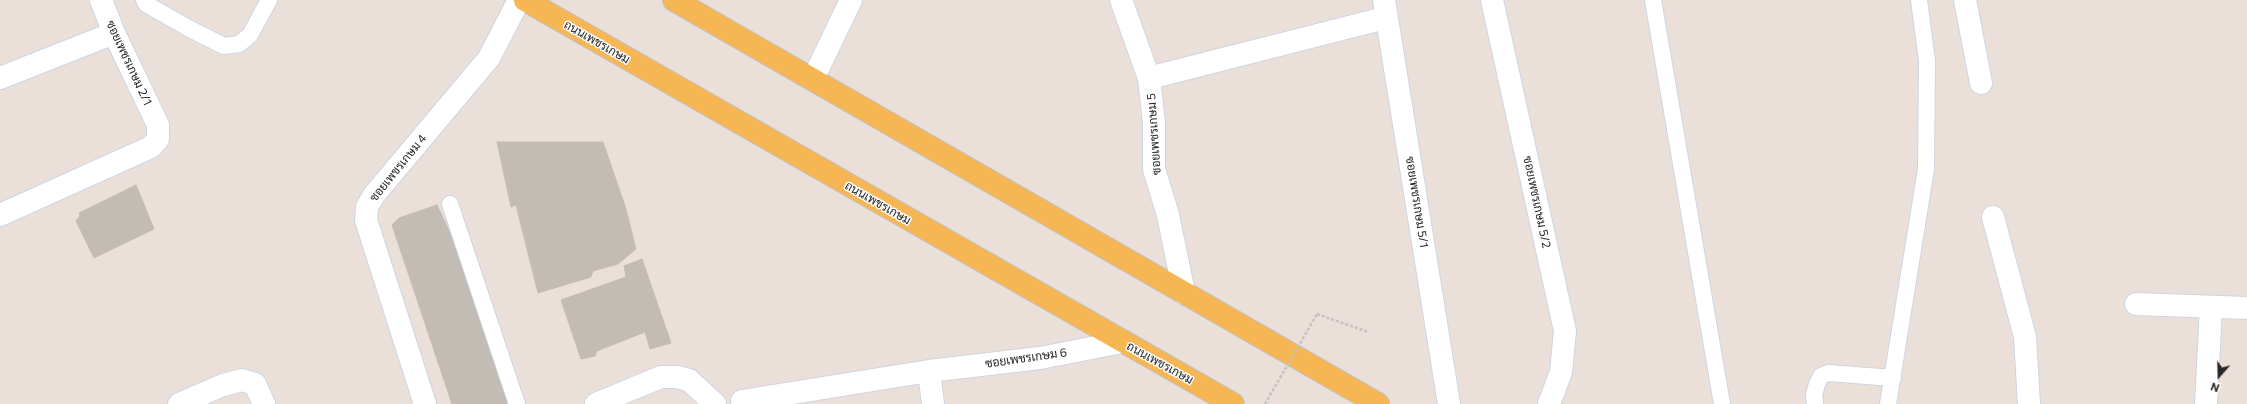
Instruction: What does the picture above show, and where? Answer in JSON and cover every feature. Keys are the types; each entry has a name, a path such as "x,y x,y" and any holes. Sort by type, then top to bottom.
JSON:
{"main road":[{"name":"ถนนเพชรเกษม","path":"525,0 1233,404"},
{"path":"674,0 1378,404"}],"street":[{"name":"ซอยเพชรเกษม 2/1","path":"0,215 152,147 158,139 158,125 114,33 101,0"},
{"name":"ซอยเพชรเกษม 4","path":"425,404 366,220 367,207 374,195 488,58 519,0"},
{"path":"813,79 851,0"},
{"name":"ซอยเพชรเกษม 5","path":"1121,0 1149,78 1154,123 1154,169 1168,215 1184,293"},
{"name":"ซอยเพชรเกษม 5/2","path":"1492,0 1565,331 1560,372 1550,404"},
{"path":"1964,0 1981,83"},
{"path":"1149,78 1380,10"},
{"name":"ซอยเพชรเกษม 5/1","path":"1380,10 1449,404"},
{"path":"0,78 114,33"},
{"path":"1993,218 2026,337 2029,404"},
{"path":"2136,304 2211,308 2247,308"},
{"path":"2206,404 2211,308"},
{"name":"ซอยเพชรเกษม 6","path":"742,401 929,371 1040,358 1122,342"},
{"path":"929,371 933,404"},
{"path":"596,404 661,377 677,377 689,380 715,404"},
{"path":"179,404 223,385 242,380 255,384 264,404"}],"lane":[{"path":"144,0 146,4 184,26 224,46 239,44 250,35 268,0"},
{"path":"1653,0 1722,404"},
{"path":"1888,404 1926,169 1927,61 1919,0"},
{"path":"450,204 517,404"},
{"path":"1815,404 1814,395 1817,384 1821,376 1828,373 1893,378"}],"path":[{"path":"1265,404 1317,314 1368,332"}],"building":[{"path":"497,142 603,142 626,209 636,249 618,264 593,271 591,277 538,293 516,205 511,207"},
{"path":"136,185 154,229 94,258 76,221 80,216 79,213"},
{"path":"437,205 462,258 510,404 452,404 392,225 399,218"},
{"path":"642,259 671,343 650,349 645,332 597,351 595,356 581,359 561,300 626,277 624,266"}]}
